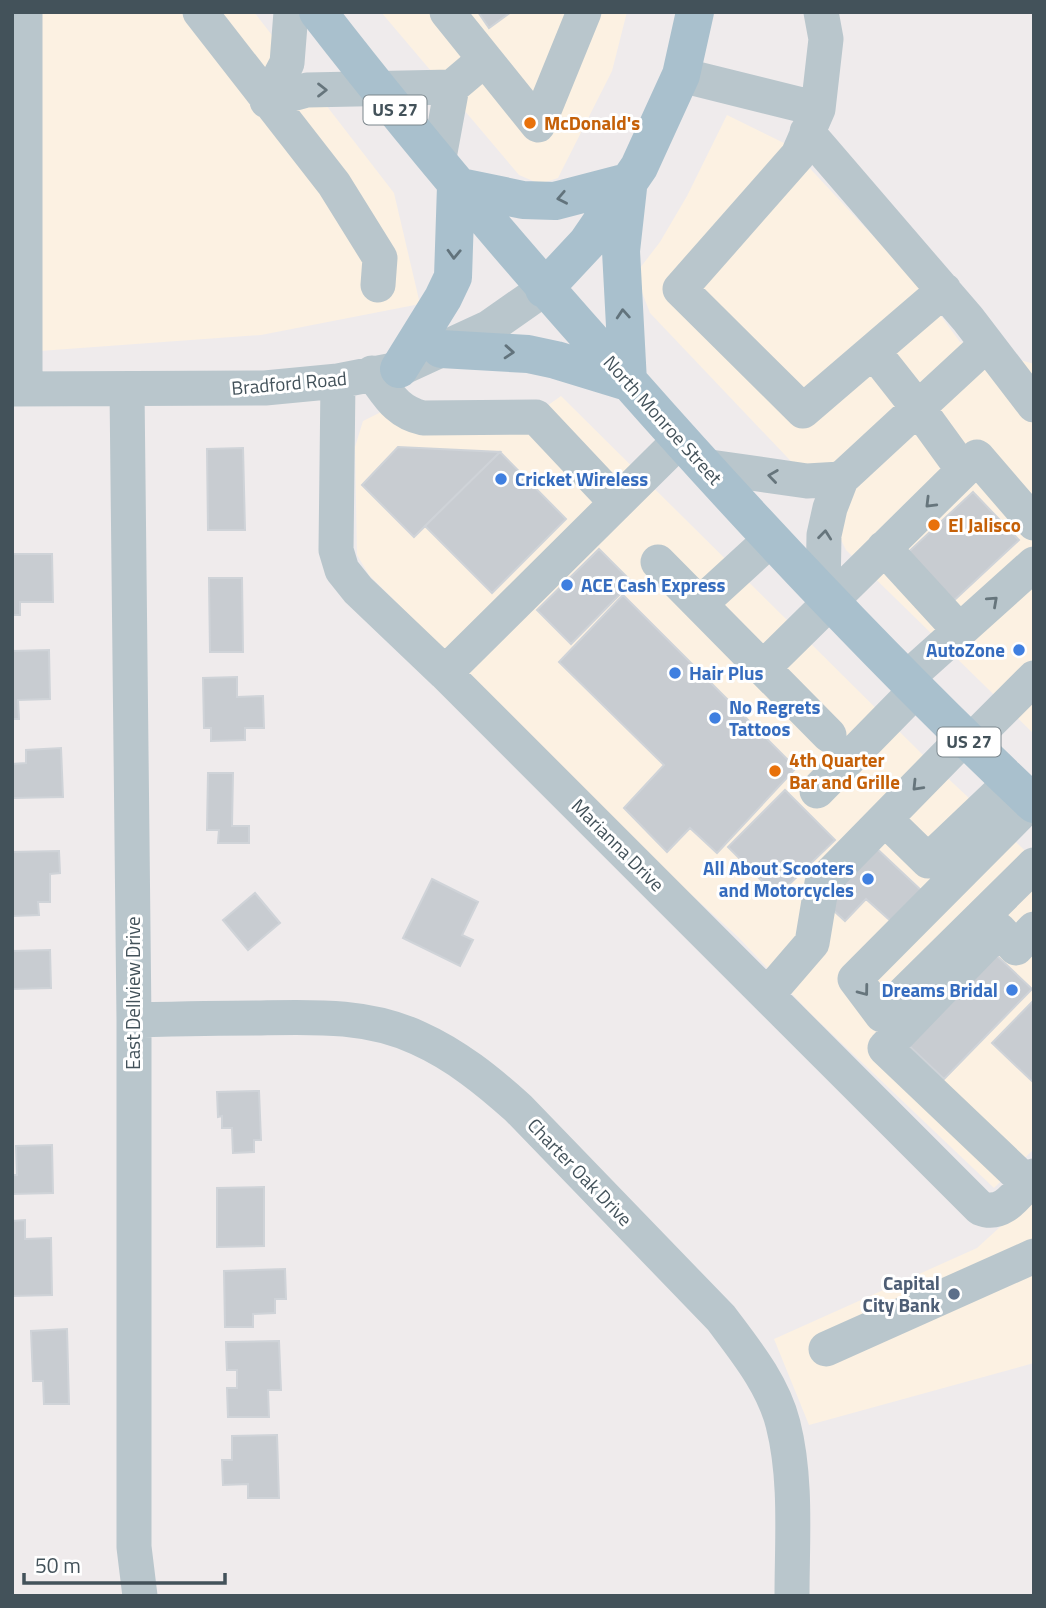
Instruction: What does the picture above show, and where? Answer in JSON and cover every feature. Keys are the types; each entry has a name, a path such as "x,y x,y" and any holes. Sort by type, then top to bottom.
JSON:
{"main road":[{"name":"North Monroe Street","path":"318,12 447,174 544,289 691,453 827,598 1025,796"},
{"path":"544,289 587,243 639,167 681,75 695,12"},
{"path":"386,371 443,298 453,277 447,174 523,200 555,201 628,182"},
{"path":"441,349 528,354 628,382 621,251 628,182"}],"street":[{"path":"18,389 25,12"},
{"path":"200,12 334,184 380,258 378,285"},
{"path":"267,101 287,63 291,12"},
{"path":"447,12 538,125 584,12"},
{"path":"821,12 826,39 813,120 798,155 680,289 803,411 944,290"},
{"path":"267,101 307,90 452,87 485,59"},
{"path":"681,75 813,120 1034,405"},
{"path":"447,174 452,87"},
{"name":"Bradford Road","path":"18,389 265,388 338,381 386,371 441,349 488,328 544,289"},
{"path":"827,598 824,535 830,508 842,478 987,344"},
{"path":"873,351 963,470"},
{"path":"386,371 397,406 412,416 536,416 616,502"},
{"name":"Marianna Drive","path":"338,381 336,550 342,570 358,590 445,673 980,1208 989,1212 1002,1209 1027,1193"},
{"name":"East Dellview Drive","path":"127,389 134,1020 134,1547 140,1596"},
{"path":"445,673 616,502 691,453 807,481 842,478"},
{"path":"763,668 827,598 884,548 976,457 1034,523"},
{"path":"700,604 771,539"},
{"path":"884,548 960,631"},
{"path":"658,562 829,735"},
{"path":"817,791 960,631 1034,564"},
{"path":"768,994 812,943 822,883 886,818 1033,679"},
{"path":"886,818 928,861 1025,796"},
{"path":"1018,881 962,887 907,941 898,999 882,1015 855,979 974,859 1025,796"},
{"path":"974,859 1003,866 1018,881"},
{"path":"1027,1193 886,1048 999,930 1016,948 1034,929"},
{"name":"Charter Oak Drive","path":"134,1020 333,1016 379,1025 417,1037 451,1055 509,1100 721,1318 748,1353 771,1393 783,1423 788,1452 792,1499 792,1596"},
{"path":"826,1349 1034,1256"}],"shaded area":[{"path":"12,12 254,12 394,193 420,304 261,335 12,353"},
{"name":"McDonald's","path":"381,12 627,12 612,71 558,178 540,184 519,175"},
{"path":"727,115 788,145 917,283 960,342 1034,364 1034,734 846,550 821,500 804,475 650,313 638,282 640,268 660,242 687,196"},
{"path":"561,396 923,755 1034,859 1034,1149 994,1188 811,1014 738,937 684,888 369,575 357,555 355,447 363,421 383,411 544,408"},
{"name":"Capital City Bank","path":"1034,1196 1034,1363 809,1425 774,1339 977,1248"}],"building":[{"path":"478,12 511,12 489,28"},
{"path":"398,447 500,452 414,537 362,485"},
{"path":"243,448 245,530 208,530 207,449"},
{"path":"500,452 566,519 492,593 425,526"},
{"path":"973,492 1019,540 949,605 903,557"},
{"path":"599,549 632,582 571,644 537,610"},
{"path":"12,554 52,554 53,602 20,602 20,615 12,615"},
{"path":"209,578 242,578 243,652 210,652"},
{"path":"623,595 796,768 717,853 690,828 667,852 624,808 664,765 559,662"},
{"path":"49,650 50,699 18,700 19,719 12,719 12,651"},
{"path":"237,677 237,697 263,696 264,728 245,728 245,740 211,741 211,728 204,728 203,678"},
{"path":"61,748 63,797 13,798 12,764 26,763 26,750"},
{"path":"208,773 233,773 232,826 249,826 249,843 218,843 219,830 207,830"},
{"path":"785,790 835,840 777,896 728,847"},
{"path":"873,845 923,892 893,923 866,899 845,921 821,899"},
{"path":"59,851 60,873 50,874 50,902 38,902 39,915 12,916 12,852"},
{"path":"432,879 478,902 462,935 473,940 460,966 403,938"},
{"path":"255,893 280,923 248,950 223,920"},
{"path":"50,950 51,988 12,989 12,951"},
{"path":"992,951 1032,989 944,1079 904,1041"},
{"path":"1034,1000 1034,1083 992,1043"},
{"path":"259,1091 261,1140 254,1140 254,1152 233,1153 232,1128 222,1128 222,1116 218,1117 217,1092"},
{"path":"52,1145 53,1193 12,1194 12,1175 17,1175 16,1146"},
{"path":"264,1187 264,1246 217,1247 217,1188"},
{"path":"25,1220 25,1239 51,1238 52,1295 12,1296 12,1221"},
{"path":"285,1269 286,1299 275,1299 275,1313 253,1314 253,1327 225,1327 224,1271"},
{"path":"67,1329 69,1404 44,1404 43,1381 33,1381 31,1331"},
{"path":"279,1341 281,1390 268,1390 269,1417 228,1417 227,1388 237,1388 237,1370 227,1370 226,1342"},
{"path":"277,1435 279,1498 248,1498 248,1484 223,1485 222,1460 232,1460 232,1436"}],"place":[{"name":"McDonald's","path":"530,123"},
{"name":"Cricket Wireless","path":"501,479"},
{"name":"El Jalisco","path":"934,525"},
{"name":"ACE Cash Express","path":"567,585"},
{"name":"AutoZone","path":"1019,650"},
{"name":"Hair Plus","path":"675,673"},
{"name":"No Regrets Tattoos","path":"715,718"},
{"name":"4th Quarter Bar and Grille","path":"775,771"},
{"name":"All About Scooters and Motorcycles","path":"868,879"},
{"name":"Dreams Bridal","path":"1012,990"},
{"name":"Capital City Bank","path":"954,1294"}]}
